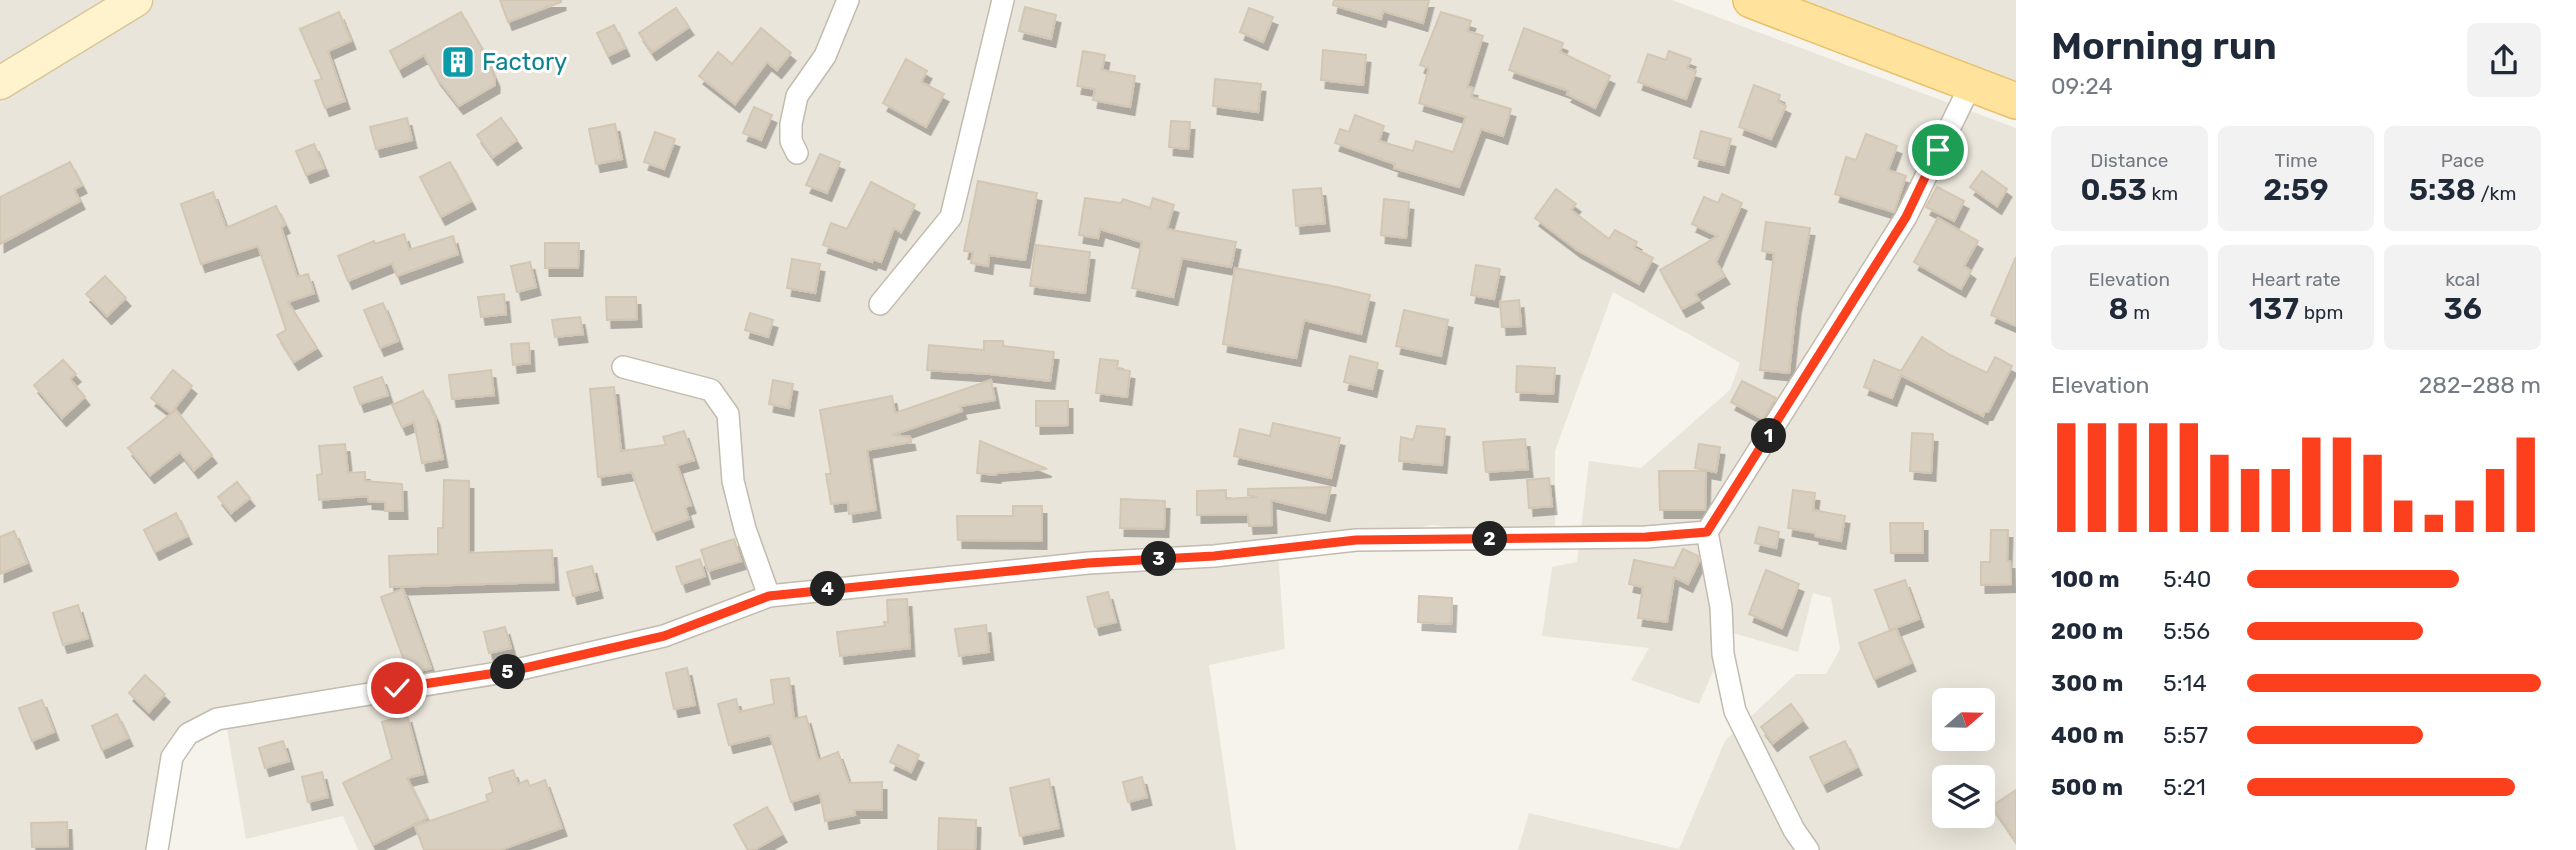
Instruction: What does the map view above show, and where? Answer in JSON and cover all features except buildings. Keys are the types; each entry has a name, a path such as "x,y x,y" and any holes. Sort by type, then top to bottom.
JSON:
{"main road":[{"path":"1751,0 2016,101"}],"street":[{"path":"0,83 136,0"},
{"path":"796,153 791,141 791,124 797,96 825,56 848,0"},
{"path":"880,304 951,216 1003,0"},
{"path":"1808,850 1794,830 1735,710 1723,654 1721,607 1707,532 1906,217 1971,84"},
{"path":"623,367 711,390 728,414 733,481 745,529 769,596"},
{"path":"157,850 172,757 188,734 217,719 529,667 664,636 769,596 1047,567 1214,556 1356,540 1646,537 1707,532"}],"shaded area":[{"path":"0,0 1672,0 2016,128 2016,850 1518,850 1529,813 1679,849 1725,741 1796,674 1826,674 1840,649 1831,598 1813,593 1798,652 1730,632 1699,704 1631,680 1649,648 1542,636 1552,567 1577,562 1589,461 1641,468 1730,390 1740,363 1613,292 1555,451 1555,544 1433,525 1278,553 1285,649 1209,665 1236,850 358,850 343,816 246,839 227,729 189,735 154,850 0,850"},
{"path":"1795,0 2016,0 2016,84"}],"place":[{"name":"Factory","path":"458,62"}],"route":[{"path":"397,688 516,670 664,636 769,596 924,578 1088,563 1214,556 1356,540 1646,537 1707,532 1906,217 1938,150"}]}
